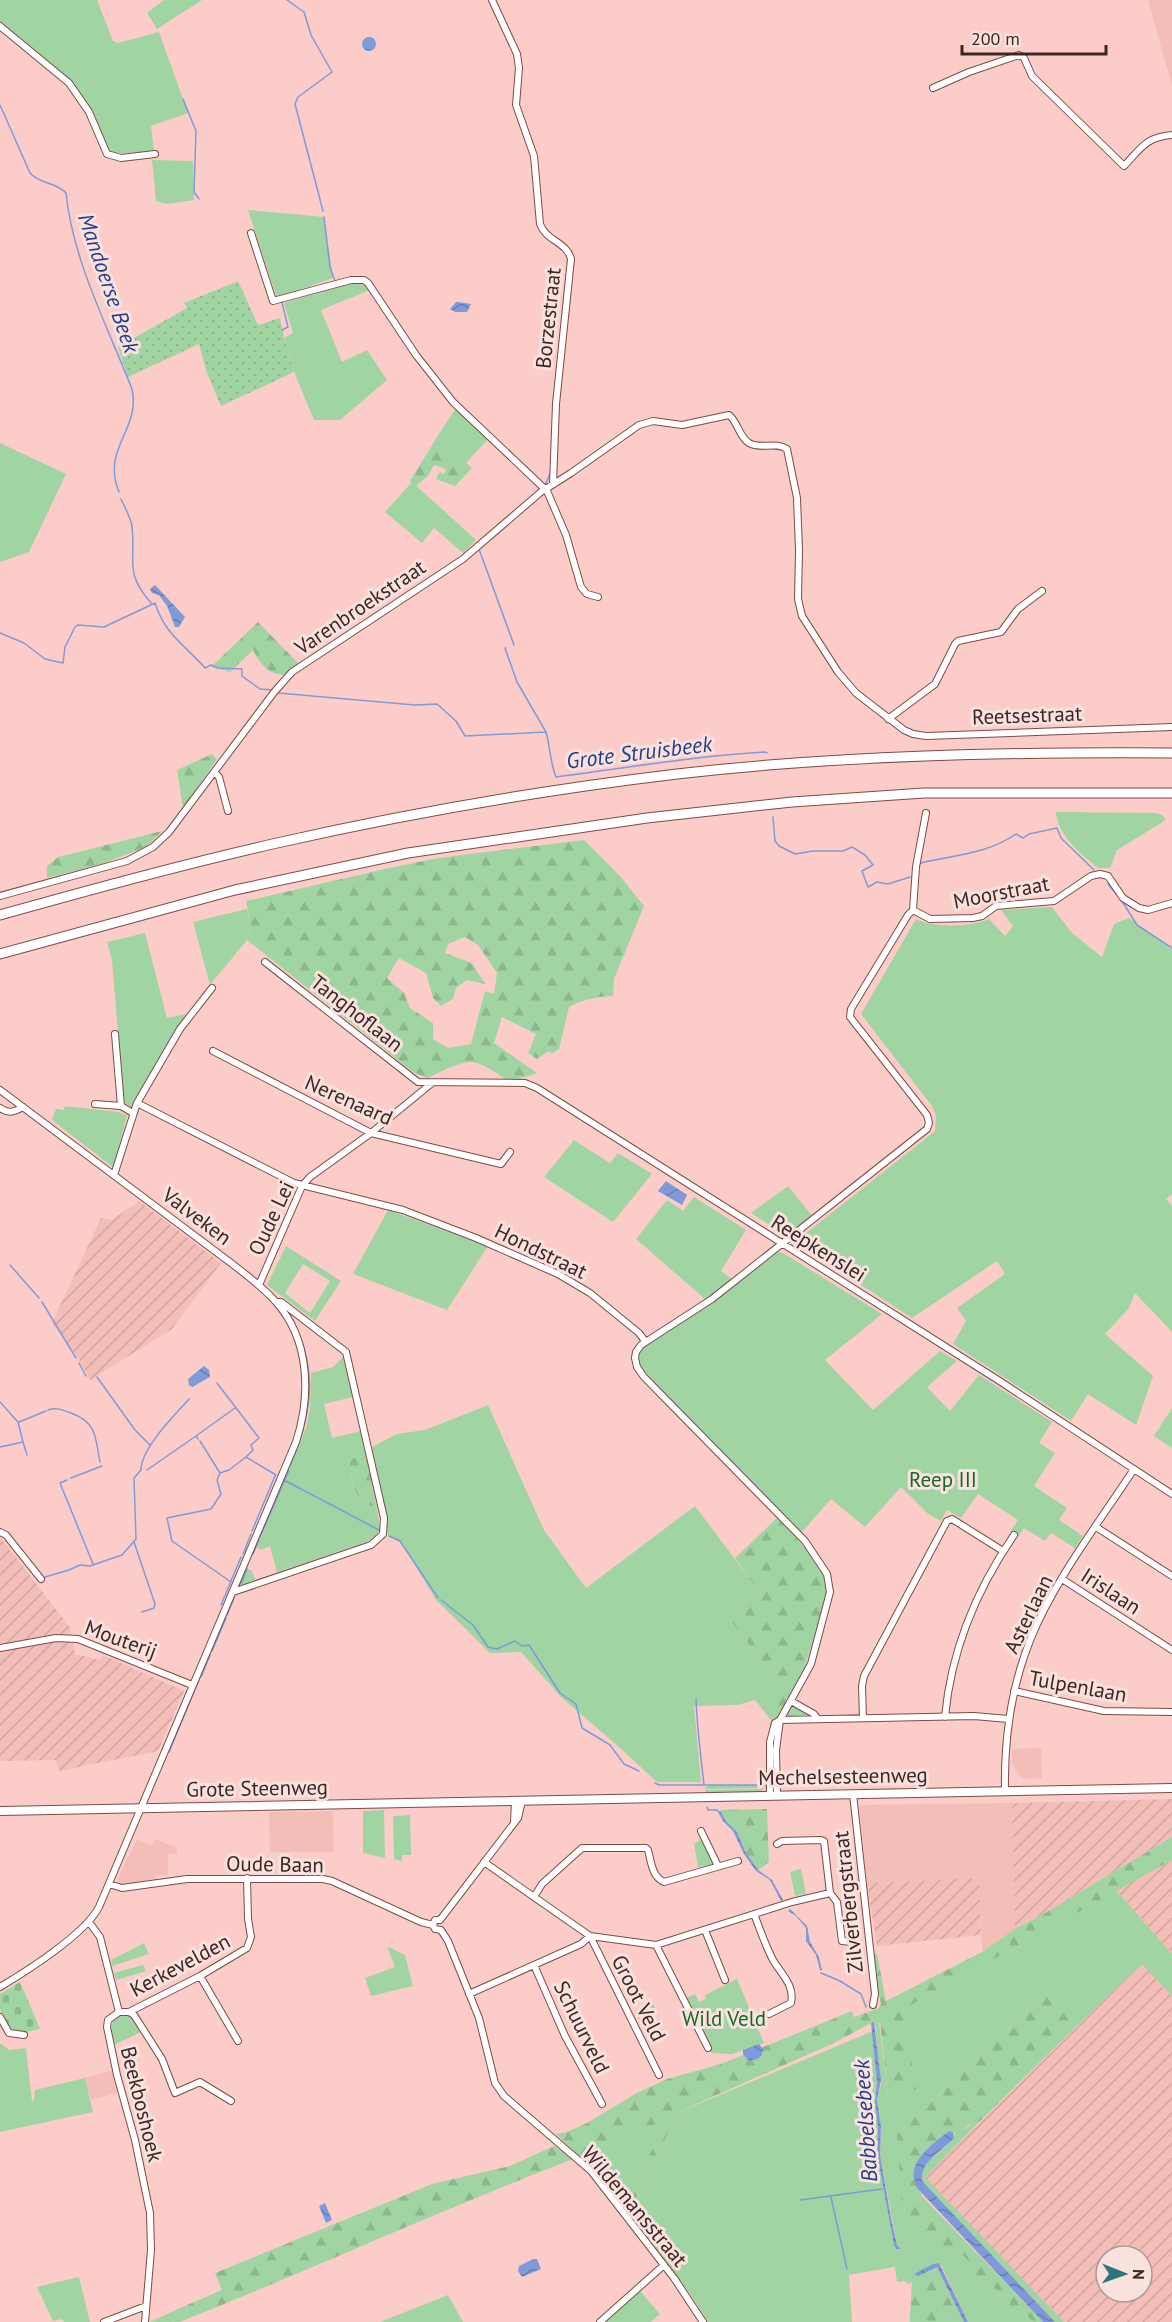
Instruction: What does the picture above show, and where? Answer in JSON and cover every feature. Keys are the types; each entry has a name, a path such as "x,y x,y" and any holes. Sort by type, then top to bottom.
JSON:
{"highway":[{"path":"0,915 278,843 528,795 678,774 802,762 914,755 1172,753"},
{"path":"0,954 235,890 408,853 646,818 792,802 924,793 1172,793"}],"main road":[{"name":"Mechelsesteenweg","path":"519,1801 1172,1788"},
{"name":"Grote Steenweg","path":"0,1810 519,1801"}],"street":[{"name":"Borzestraat","path":"492,0 517,54 519,68 516,105 534,156 540,224 545,234 568,250 571,259 557,394 553,484"},
{"path":"0,26 69,84 88,112 107,154 121,158 156,154"},
{"path":"933,88 969,72 1019,55 1024,58 1032,76 1124,166 1146,142 1156,136 1172,135"},
{"path":"251,233 273,301 351,280 368,283 416,355 453,402 545,489 566,536 581,586 586,594 598,597"},
{"name":"Reetsestraat","path":"553,484 643,423 653,421 678,425 729,415 748,442 756,445 781,445 787,449 797,498 798,599 802,616 847,685 867,703 909,733 920,735 1172,727"},
{"name":"Varenbroekstraat","path":"0,896 142,855 169,832 292,672 463,559 553,484"},
{"path":"888,718 931,688 955,644 1001,632 1018,609 1042,591"},
{"path":"214,772 219,777 228,811"},
{"path":"773,1796 780,1720 812,1664 830,1597 828,1578 805,1541 644,1377 638,1367 635,1354 645,1341 694,1312 927,1129 929,1124 927,1115 850,1017 851,1009 908,915 914,910 916,867 926,813"},
{"name":"Moorstraat","path":"914,910 930,919 973,918 982,916 996,906 1054,901 1091,876 1100,874 1108,876 1124,898 1139,908 1148,910 1172,903"},
{"name":"Tanghoflaan","path":"265,962 418,1082 433,1083"},
{"path":"114,1174 137,1103 180,1029 212,988"},
{"path":"115,1034 121,1106"},
{"name":"Nerenaard","path":"213,1051 371,1132 501,1164 510,1152"},
{"name":"Oude Lei","path":"259,1285 302,1186 326,1164 433,1083"},
{"name":"Reepkenslei","path":"433,1083 525,1083 537,1088 998,1380 1172,1494"},
{"name":"Valveken","path":"0,1090 259,1285 276,1302"},
{"name":"Hondstraat","path":"137,1103 302,1186 403,1210 476,1238 543,1268 590,1293 639,1333 645,1341"},
{"path":"95,1104 121,1106 133,1113"},
{"path":"0,1108 6,1112 15,1112 23,1107"},
{"path":"0,1987 39,1962 89,1922 97,1911 296,1442 306,1407 306,1375 301,1350 288,1319 276,1302"},
{"path":"233,1592 371,1545 383,1534 384,1518 346,1352 281,1302 276,1302"},
{"name":"Asterlaan","path":"1005,1791 1008,1719 1014,1691 1032,1636 1046,1605 1134,1469"},
{"path":"863,1718 863,1679 947,1521 952,1519 1003,1551"},
{"path":"1096,1527 1172,1576"},
{"path":"0,1532 6,1535 41,1579"},
{"path":"945,1717 953,1671 964,1631 979,1596 1014,1535"},
{"name":"Irislaan","path":"1062,1579 1172,1650"},
{"name":"Mouterij","path":"0,1648 56,1638 78,1639 192,1685"},
{"name":"Tulpenlaan","path":"1014,1691 1104,1711 1172,1712"},
{"path":"791,1701 814,1714 818,1719"},
{"path":"780,1720 979,1716 1008,1719"},
{"name":"Zilverbergstraat","path":"853,1794 875,1994 873,2005"},
{"path":"433,1924 435,1920 440,1920 520,1815 519,1801"},
{"path":"701,1830 718,1866"},
{"path":"777,1844 782,1841 824,1840 830,1893 837,1902 842,1941 852,1942"},
{"path":"534,1897 542,1884 582,1848 646,1848 655,1874 664,1882 738,1861"},
{"path":"484,1862 591,1936 656,1945 830,1893"},
{"name":"Kerkevelden","path":"129,2012 200,1976 247,1948 250,1942 247,1878"},
{"name":"Oude Baan","path":"109,1884 122,1888 187,1879 323,1879 421,1922 433,1924"},
{"path":"754,1914 774,1960 786,1977 793,1996 791,2003 769,2014"},
{"name":"Wildemansstraat","path":"440,1920 444,1925 441,1930"},
{"path":"89,1922 100,1937 119,2012 129,2012 134,2015 143,2032 152,2041 175,2093 200,2082 231,2101"},
{"name":"Wildemansstraat","path":"433,1924 435,1929 441,1930 448,1941 485,2038 493,2077 504,2097 591,2171 664,2265 703,2322"},
{"path":"705,1930 725,1980"},
{"path":"469,1994 581,1944 591,1936"},
{"name":"Groot Veld","path":"591,1936 659,2075"},
{"path":"656,1945 708,2048"},
{"name":"Schuurveld","path":"534,1965 565,2036 602,2104"},
{"path":"200,1976 238,2041"},
{"name":"Beekboshoek","path":"119,2012 108,2019 107,2027 117,2075 135,2140 150,2213 151,2250 145,2322"},
{"path":"0,2017 9,2033 24,2035"},
{"path":"600,2322 664,2265"},
{"path":"104,2322 146,2306"}],"shaded area":[{"path":"1148,0 1172,0 1172,86"},
{"path":"139,1201 221,1263 172,1329 90,1380 77,1356 52,1323 101,1218 112,1220"},
{"path":"0,1537 70,1627 75,1654 101,1660 103,1655 184,1691 158,1751 59,1771 56,1760 0,1761"},
{"path":"1041,1748 1042,1778 1022,1779 1012,1764 1012,1749"},
{"path":"1172,1799 1172,1837 1015,1929 1012,1803"},
{"path":"1012,1803 1015,1929 982,1952 979,1878 867,1883 859,1805"},
{"path":"333,1811 334,1852 270,1852 269,1812"},
{"path":"137,1839 152,1846 155,1839 177,1848 177,1854 168,1854 168,1875 157,1875 155,1879 122,1884 117,1880"},
{"path":"1172,1860 1172,1954 1116,1890"},
{"path":"979,1878 981,1935 877,1946 867,1883"},
{"path":"1142,1963 1172,1996 1172,2322 1064,2322 924,2177"},
{"path":"113,2070 118,2093 91,2100 85,2078"}],"green space":[{"path":"0,0 97,0 113,41 118,43 159,32 188,113 151,126 154,151 109,154 89,111 58,69 0,22"},
{"path":"164,0 202,0 157,29 147,13"},
{"path":"152,160 193,161 194,200 166,204 156,201"},
{"path":"248,210 324,217 333,278 277,298"},
{"path":"238,281 258,325 280,318 294,372 221,406 207,373 199,344 128,377 118,347 187,308 184,303"},
{"path":"352,283 366,285 370,290 321,310 342,362 367,350 387,380 340,420 314,420 294,372 284,338 293,333 284,303"},
{"path":"456,408 489,438 466,463 437,437"},
{"path":"437,437 472,468 455,486 436,479 440,472 444,474 446,469 434,465 428,476 416,486 410,481"},
{"path":"0,443 66,474 29,552 0,562"},
{"path":"412,482 476,540 463,553 434,528 422,543 385,512"},
{"path":"258,622 299,664 286,675 275,673 262,664 253,650 230,672 211,667"},
{"path":"212,754 217,759 183,809 177,770"},
{"path":"1056,812 1156,813 1162,815 1166,820 1117,850 1110,868 1098,868 1066,837"},
{"path":"162,831 146,847 101,864 47,878 47,866 58,857"},
{"path":"584,840 620,876 644,906 614,979 613,996 590,999 569,1007 559,1049 552,1054 549,1051 537,1059 528,1053 536,1034 502,1017 494,1043 537,1073 509,1082 486,1067 469,1062 427,1078 413,1072 247,940 251,927 246,901 438,858","holes":["465,937 478,945 497,973 494,994 485,991 471,1044 448,1048 433,1039 433,1023 410,1008 404,993 387,978 399,958 426,973 433,998 441,1006 453,999 456,988 467,980 485,984 472,963 445,953 448,944"]},
{"path":"1052,907 1072,933 1102,957 1114,924 1129,918 1172,950 1172,1194 1166,1199 1172,1206 1172,1332 1135,1293 1129,1308 1105,1334 1153,1376 1136,1425 1088,1394 1071,1421 953,1344 966,1321 957,1308 1005,1274 997,1261 912,1318 795,1242 935,1131 936,1116 932,1106 861,1014 916,919 932,924 952,925 972,924 989,919 1005,936 1013,926 1001,910"},
{"path":"247,909 251,927 247,940 210,985 193,922"},
{"path":"145,933 167,1018 186,1014 131,1107 124,1102 112,960 107,942"},
{"path":"65,1106 127,1115 114,1168 52,1120 56,1109 64,1110"},
{"path":"574,1140 610,1163 618,1153 652,1174 613,1222 544,1177"},
{"path":"788,1186 812,1216 786,1236 751,1213"},
{"path":"694,1197 746,1230 721,1271 732,1279 706,1300 636,1239 667,1200 683,1211"},
{"path":"388,1210 488,1246 447,1310 353,1274"},
{"path":"286,1246 341,1281 315,1321 267,1285","holes":["303,1264 330,1281 310,1313 285,1293"]},
{"name":"Reep III","path":"778,1252 882,1314 825,1360 873,1410 940,1351 957,1361 927,1387 950,1411 979,1375 1052,1422 1039,1443 1055,1453 1034,1486 1067,1508 1059,1520 1083,1536 1075,1548 1051,1533 1045,1541 1024,1528 1018,1537 1010,1532 1018,1520 978,1494 961,1518 947,1510 941,1521 927,1513 901,1487 865,1527 831,1499 801,1533 659,1387 639,1365 638,1357 643,1347 695,1314"},
{"path":"343,1357 353,1397 324,1404 332,1438 360,1431 366,1455 349,1460 353,1484 362,1500 377,1508 380,1531 367,1542 277,1572 270,1546 261,1550 257,1547 306,1428 310,1409 311,1373 333,1367"},
{"path":"488,1405 544,1530 586,1588 695,1506 755,1586 730,1620 780,1684 761,1697 777,1718 774,1718 772,1724 767,1788 705,1789 709,1785 763,1785 766,1783 766,1750 771,1720 755,1700 738,1705 694,1706 701,1782 657,1782 561,1697 521,1652 490,1653 436,1600 401,1542 388,1537 383,1498 372,1447 397,1434 425,1430"},
{"path":"1172,1408 1172,1448 1154,1436"},
{"path":"366,1455 377,1508 362,1500 353,1484 349,1459"},
{"path":"778,1517 816,1561 825,1577 828,1592 803,1673 777,1718 761,1697 780,1684 730,1620 755,1586 735,1558"},
{"path":"246,1568 252,1571 256,1582 244,1586 239,1584"},
{"path":"794,1705 813,1716 789,1717 787,1714"},
{"path":"765,1789 758,1792 705,1793 705,1790"},
{"path":"767,1809 769,1862 758,1870 745,1851 737,1832 725,1820 721,1810"},
{"path":"384,1810 385,1858 363,1853 363,1811"},
{"path":"410,1815 411,1855 402,1855 402,1861 394,1859 393,1816"},
{"path":"1172,1837 1172,1860 902,2010 917,2089 888,2094 880,2023 875,2025 871,2023 836,2042 672,2115 670,2129 635,2200 630,2200 665,2120 579,2156 556,2134 587,2123 635,2094 667,2079 721,2064 852,2011 854,2017 879,2008 881,2004 871,1954 877,1954 886,2001 982,1952 1015,1929"},
{"path":"700,1840 704,1842 712,1857 711,1866 698,1867 694,1844"},
{"path":"801,1869 806,1894 795,1896 790,1872"},
{"path":"1116,1890 1172,1954 1172,1996 1142,1964 1076,2027 1045,1993 897,2134 945,2253 958,2250 975,2268 984,2282 988,2282 1008,2302 1004,2308 1018,2307 1033,2322 968,2322 941,2265 937,2263 914,2274 937,2267 964,2322 910,2322 912,2282 908,2284 905,2281 897,2282 895,2267 849,2275 852,2322 708,2322 691,2295 634,2220 642,2218 635,2200 670,2129 672,2115 873,2031 877,2083 875,2102 878,2129 877,2154 894,2245 900,2248 897,2245 880,2155 881,2126 877,2100 881,2083 875,2025 879,2023 888,2094 902,2010"},
{"path":"144,1943 149,1954 112,1966 111,1960"},
{"path":"387,1946 405,1955 413,1986 371,1996 365,1978 395,1967"},
{"path":"143,1965 146,1971 116,1980 114,1973"},
{"name":"Wild Veld","path":"737,1979 764,2043 732,2054 711,2053 684,1999 695,1994 699,2002 706,1999 705,1995"},
{"path":"20,1982 40,2029 21,2033 10,2030 0,2009 0,1994"},
{"path":"1045,1993 1076,2027 979,2122 970,2124 959,2135 951,2131 913,2180 921,2195 1043,2322 1033,2322 1018,2307 1010,2315 1006,2314 1003,2311 1008,2302 988,2282 982,2284 975,2282 972,2275 975,2268 958,2250 945,2253 902,2206 897,2134"},
{"path":"653,2003 656,2011 639,2019 636,2012"},
{"path":"128,2014 133,2017 141,2032 114,2045 112,2024 117,2017"},
{"path":"0,2043 9,2050 26,2048 32,2101 35,2090 85,2078 93,2112 0,2132"},
{"path":"666,2119 630,2200 629,2208 623,2208 579,2156"},
{"path":"973,2122 979,2122 925,2177 1064,2322 1055,2322 923,2182 922,2174 929,2162 947,2145 955,2133 966,2129"},
{"path":"554,2146 573,2159 180,2322 172,2322 186,2316 187,2305 222,2290 215,2273 432,2184 510,2166"},
{"path":"933,2273 936,2274 961,2322 910,2322 912,2282"},
{"path":"79,2277 90,2322 64,2322 62,2319 53,2321 37,2287"},
{"path":"640,2291 660,2314 651,2322 604,2322"},
{"path":"448,2295 463,2322 380,2322"},
{"path":"187,2305 186,2316 172,2322 150,2322"}],"water":[{"path":"366,37 372,37 376,44 372,51 366,51 362,47 362,41"},
{"path":"456,302 471,304 467,312 455,312 450,309"},
{"path":"155,585 185,617 179,627 175,627 167,606 159,595 152,593 150,589"},
{"path":"666,1181 687,1195 682,1205 658,1191"},
{"path":"204,1366 209,1370 210,1377 192,1387 189,1385 188,1379"},
{"path":"721,1811 725,1820 737,1832 745,1851 758,1870 772,1880 783,1900 781,1901 770,1880 756,1871 744,1854 733,1831 718,1812"},
{"path":"790,1909 807,1926 810,1942 819,1957 822,1970 820,1970 816,1955 806,1941 806,1928 796,1916 788,1911"},
{"path":"874,2022 881,2080 877,2100 881,2126 880,2155 897,2245 901,2249 896,2249 894,2245 877,2154 878,2129 875,2102 877,2083 871,2023"},
{"path":"759,2044 763,2049 762,2055 748,2060 743,2050"},
{"path":"949,2131 953,2132 954,2138 927,2163 922,2175 923,2182 1055,2322 1043,2322 917,2188 914,2171 917,2163 928,2149"},
{"path":"325,2203 332,2220 326,2223 319,2206"},
{"path":"537,2259 541,2269 522,2277 518,2271 519,2266"},
{"path":"939,2263 968,2322 964,2322 937,2267 918,2276 914,2274"}],"waterway":[{"path":"287,0 304,12 311,35 332,72 298,97 295,104 323,211"},
{"path":"183,99 196,131 194,192 199,199"},
{"name":"Mandoerse Beek","path":"0,105 30,173 66,193 83,268 132,389 131,416 115,463 115,477 119,492"},
{"path":"324,217 330,267 335,281"},
{"path":"549,240 560,248"},
{"path":"372,283 377,292"},
{"path":"282,302 288,327 282,330"},
{"path":"555,389 556,379"},
{"path":"545,485 551,472"},
{"name":"Mandoerse Beek","path":"121,499 132,526 134,575 151,603"},
{"path":"479,549 514,645"},
{"name":"Grote Struisbeek","path":"0,633 24,643 45,659 63,663 65,647 78,625 104,627 155,603 170,632 205,668 211,665 218,668 242,669 242,676 260,689 273,690"},
{"path":"506,648 517,682 546,732"},
{"name":"Grote Struisbeek","path":"278,693 415,705 437,704 456,721 465,736 546,732 556,777 687,759 767,753"},
{"name":"Grote Struisbeek","path":"773,817 775,841 779,846 795,854 813,851 843,851 852,847 865,855 873,865 862,871 868,887 877,882 888,884 910,877"},
{"name":"Grote Struisbeek","path":"921,863 982,850 1016,834 1023,838 1029,834 1057,828 1061,838 1094,870"},
{"name":"Grote Struisbeek","path":"1108,884 1117,895"},
{"name":"Grote Struisbeek","path":"1122,901 1137,925 1172,948"},
{"path":"10,1265 39,1298"},
{"path":"42,1302 76,1358"},
{"path":"287,1310 304,1349 310,1387 304,1426 290,1466"},
{"path":"79,1363 86,1376"},
{"path":"97,1377 135,1430 150,1445"},
{"path":"217,1383 259,1438 251,1445 253,1450 246,1457 276,1475"},
{"path":"45,1577 80,1565 90,1566 122,1555 136,1539 134,1478 141,1470 142,1461 152,1442 189,1399"},
{"path":"0,1402 18,1422 23,1442"},
{"path":"198,1439 196,1436 235,1408"},
{"path":"48,1410 62,1410 86,1422 94,1432 100,1462"},
{"path":"19,1422 46,1411"},
{"path":"147,1470 196,1436"},
{"path":"200,1441 220,1473 229,1470 246,1457"},
{"path":"0,1447 23,1442 27,1455"},
{"path":"71,1478 102,1466"},
{"path":"260,1537 289,1470"},
{"path":"220,1473 217,1480 221,1494 211,1509 167,1518 172,1541 231,1582"},
{"path":"252,1531 275,1476"},
{"path":"67,1480 60,1483 93,1564"},
{"name":"Babbelsebeek","path":"284,1480 379,1530"},
{"path":"243,1554 251,1534"},
{"name":"Babbelsebeek","path":"389,1536 400,1541 403,1546"},
{"path":"253,1554 259,1540"},
{"path":"134,1542 155,1604 154,1608 142,1612"},
{"name":"Babbelsebeek","path":"404,1547 438,1598"},
{"path":"221,1605 241,1557"},
{"path":"241,1584 247,1569"},
{"path":"227,1615 234,1598"},
{"name":"Babbelsebeek","path":"441,1600 473,1625 488,1647 497,1649 515,1641 522,1646 529,1645 560,1693 576,1704 582,1728 610,1745 624,1764 639,1771"},
{"path":"212,1651 226,1618"},
{"path":"201,1677 210,1655"},
{"path":"169,1752 199,1680"},
{"path":"696,1699 704,1785"},
{"name":"Babbelsebeek","path":"655,1783 659,1785 704,1785"},
{"path":"705,1785 761,1785"},
{"name":"Babbelsebeek","path":"707,1807 708,1810 717,1810 720,1813"},
{"name":"Babbelsebeek","path":"821,1973 861,1994 866,2007"},
{"path":"800,2200 882,2189"},
{"path":"831,2197 847,2269"}]}
